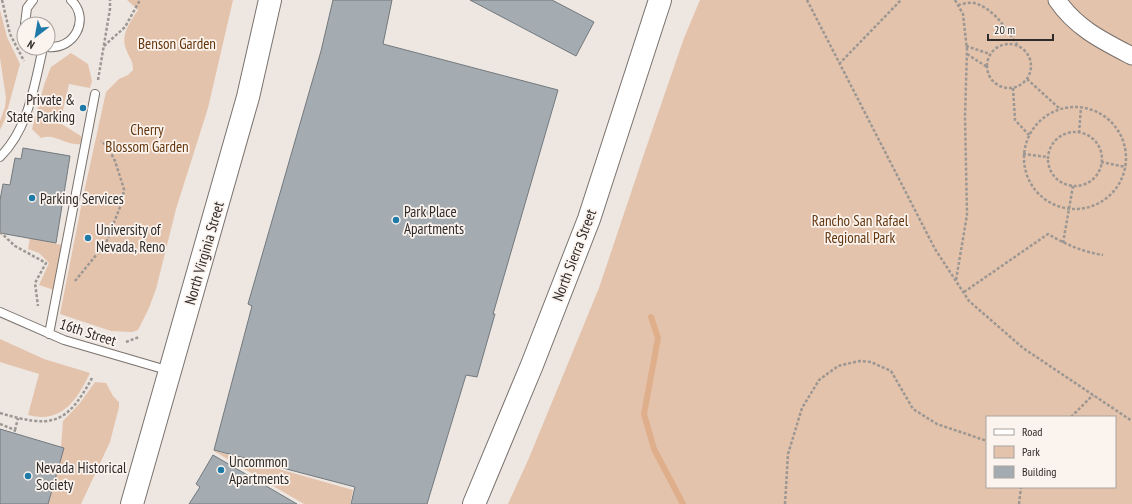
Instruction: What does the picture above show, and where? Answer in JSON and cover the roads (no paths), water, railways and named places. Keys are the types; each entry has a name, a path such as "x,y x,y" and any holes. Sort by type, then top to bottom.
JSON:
{"main road":[{"name":"North Virginia Street","path":"132,504 248,97 270,0"},
{"name":"North Sierra Street","path":"474,504 532,366 589,219 660,0"}],"street":[{"path":"1057,0 1075,22 1099,39 1132,56"}],"lane":[{"path":"26,16 27,8 33,0"},
{"path":"56,46 62,46 70,42 76,35 79,27 80,18 78,9 72,0"},
{"path":"0,157 12,142 27,114 41,56"},
{"path":"48,334 58,292 95,94"},
{"name":"16th Street","path":"0,312 48,334 103,352 171,371"}],"waterway":[{"path":"651,317 658,338 644,414 654,449 683,504"}],"place":[{"name":"Private & State Parking","path":"83,108"},
{"name":"Parking Services","path":"32,198"},
{"name":"Park Place Apartments","path":"396,220"},
{"name":"University of Nevada, Reno","path":"88,238"},
{"name":"Uncommon Apartments","path":"221,470"},
{"name":"Nevada Historical Society","path":"28,476"}],"park label":[{"name":"Benson Garden","path":"177,43"},
{"name":"Cherry Blossom Garden","path":"147,138"},
{"name":"Rancho San Rafael Regional Park","path":"860,228"}]}
